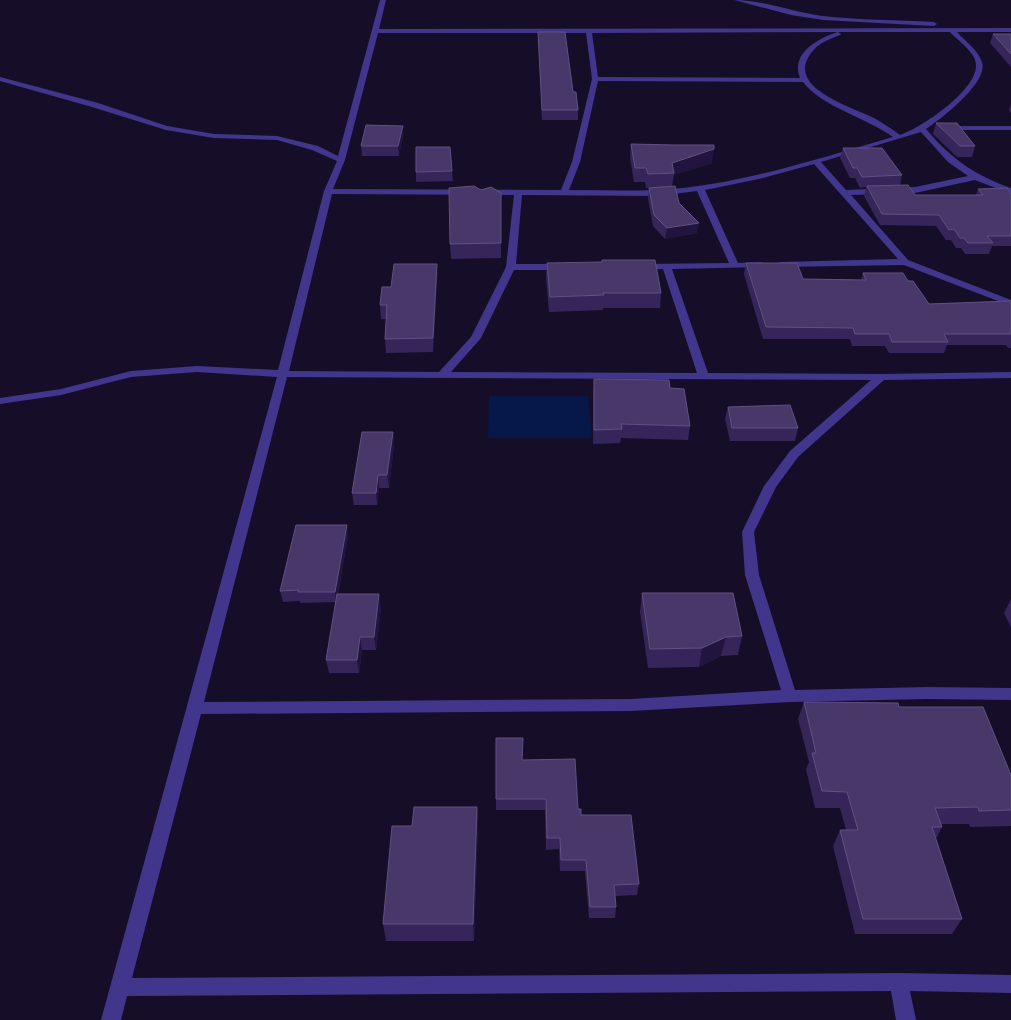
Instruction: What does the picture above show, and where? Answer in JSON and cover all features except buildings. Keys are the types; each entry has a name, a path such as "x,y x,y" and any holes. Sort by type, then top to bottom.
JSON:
{"street":[{"path":"112,1020 284,374 328,191 341,160 383,0"},
{"path":"737,0 791,13 823,18 920,22 972,30"},
{"path":"922,129 949,107 970,86 979,73 978,58 952,30"},
{"path":"375,31 1011,30"},
{"path":"564,192 576,162 595,79 589,31"},
{"path":"849,31 815,43 807,51 802,63 801,73 804,80 829,99 874,121 898,137"},
{"path":"0,79 95,105 166,128 214,136 277,138 315,148 341,160"},
{"path":"595,79 804,80"},
{"path":"328,191 658,194 700,190 774,173 922,129 1011,128"},
{"path":"922,129 940,152 975,177 1011,191"},
{"path":"816,161 905,262"},
{"path":"844,193 916,190 975,177"},
{"path":"700,190 734,266"},
{"path":"444,374 476,338 511,267 518,192"},
{"path":"628,267 905,262 1011,303"},
{"path":"511,267 570,267"},
{"path":"667,267 703,374"},
{"path":"0,400 61,392 131,374 197,368 284,374 703,374 881,377 1011,375"},
{"path":"790,696 752,575 748,532 770,486 794,454 881,377"},
{"path":"196,708 631,705 790,696 927,693 1011,694"},
{"path":"120,987 899,982 1011,984"},
{"path":"899,982 906,1020"}],"shaded area":[{"path":"489,396 588,396 592,438 488,438"}]}
